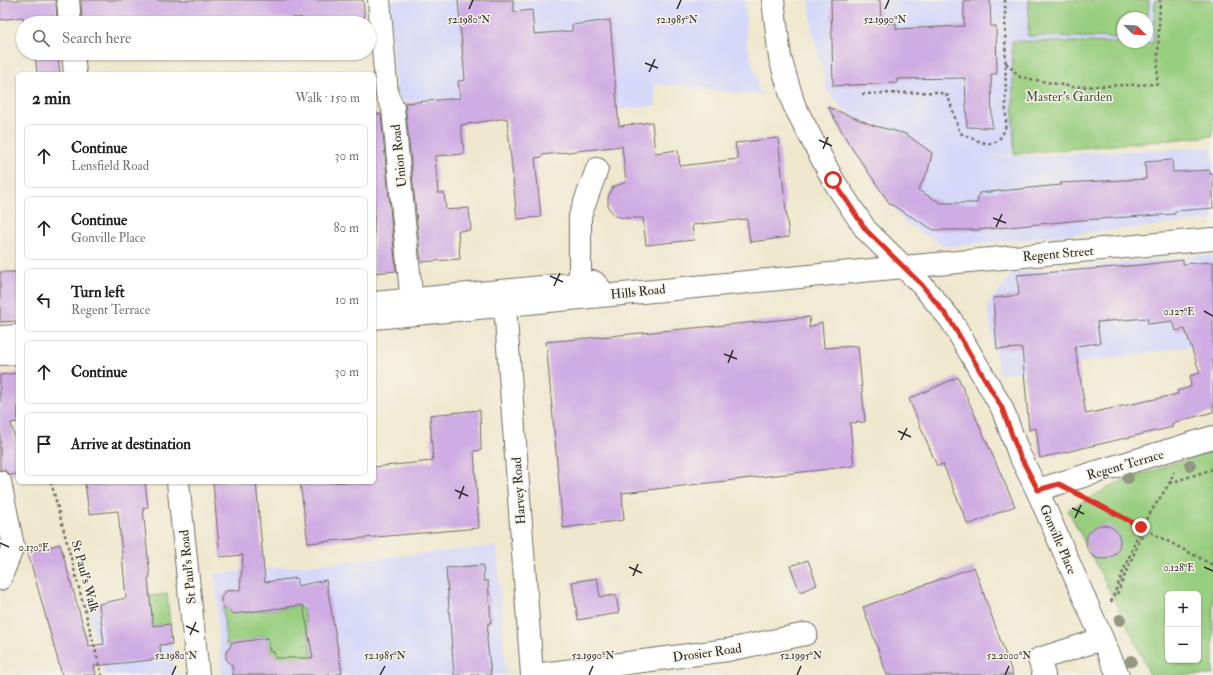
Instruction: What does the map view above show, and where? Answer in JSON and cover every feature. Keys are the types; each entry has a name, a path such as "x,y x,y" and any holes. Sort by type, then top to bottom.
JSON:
{"street":[{"path":"68,0 69,16"},
{"name":"Union Road","path":"378,0 380,97 393,108 412,307"},
{"name":"Gonville Place","path":"773,0 780,58 794,105 833,180 866,230 922,285 950,320 1002,408 1019,454 1038,490 1118,675"},
{"path":"74,60 75,72"},
{"path":"376,303 412,307 580,290 580,216 598,169"},
{"name":"Regent Street","path":"903,267 1213,239"},
{"name":"Hills Road","path":"376,317 412,307 505,306 580,290 606,294 903,267"},
{"name":"Harvey Road","path":"505,306 532,675"},
{"path":"0,337 16,336"},
{"path":"0,354 16,353"},
{"name":"Regent Terrace","path":"1038,490 1183,448 1213,437"},
{"path":"0,482 13,546 0,579"},
{"name":"St Paul's Road","path":"178,484 198,675"},
{"name":"Drosier Road","path":"535,675 728,650 806,634"},
{"path":"1044,675 1039,659 1102,639"}],"path":[{"path":"862,94 938,92 948,96 960,133 986,145 997,142 1003,136 1006,125 1005,0"},
{"path":"1005,63 1020,76 1073,87 1157,84 1160,0"},
{"path":"1110,605 1114,591 1141,527 1169,484 1183,448"},
{"path":"1169,484 1213,469"},
{"name":"St Paul's Walk","path":"52,484 102,675"},
{"path":"1059,484 1213,565"},
{"path":"1117,594 1141,537 1141,527"}],"shaded area":[{"path":"389,0 745,0 747,44 761,94 744,94 676,85 654,85 656,106 505,118 437,128 436,100 397,101"},
{"path":"809,0 1213,0 1213,136 993,156 982,154 993,157 1213,147 1213,220 945,247 904,222 850,145 875,127 908,135 861,120 842,108 826,88 813,33"},
{"path":"1213,255 1213,343 999,374 987,306 1013,272"},
{"path":"497,546 506,675 221,675 215,574"},
{"path":"167,594 175,675 105,675 86,602"}],"green space":[{"path":"1029,0 1149,0 1148,12 1117,12 1117,38 1028,36"},
{"name":"Master's Garden","path":"1155,0 1213,0 1213,136 1014,154 1012,41 1117,42 1117,48 1153,48"},
{"path":"1213,450 1213,675 1150,675 1133,637 1068,510 1117,483"},
{"path":"167,594 170,624 153,626 149,596"},
{"path":"299,606 303,609 316,675 286,675 284,658 275,658 274,652 270,652 268,638 264,636 256,637 253,641 226,645 223,607 242,610 242,613"}],"building":[{"path":"0,0 56,0 57,16 16,16 16,18 0,20"},
{"path":"81,0 363,0 364,16 82,16"},
{"path":"458,0 513,0 514,12 532,10 534,34 572,31 572,25 610,20 619,126 652,122 655,153 678,150 680,166 738,159 735,143 778,138 789,237 750,242 747,219 692,225 694,240 646,245 643,218 625,218 615,216 608,207 608,197 613,187 626,182 622,146 542,155 542,157 535,158 541,217 517,219 507,118 461,125 464,154 435,156 438,193 444,193 446,210 469,208 471,230 458,231 460,259 421,262 405,103 460,98 458,81 465,80"},
{"path":"831,0 880,0 881,24 896,23 896,29 964,26 964,0 990,0 991,26 996,26 997,74 991,74 992,128 967,127 965,78 897,79 897,83 833,86"},
{"path":"36,60 59,60 60,72 37,72"},
{"path":"828,107 875,126 906,134 932,153 928,171 918,190 941,203 977,203 979,193 1061,185 1060,183 1146,179 1145,162 1172,160 1173,172 1210,170 1210,174 1213,174 1213,208 1175,211 1175,214 1082,220 977,230 934,230 890,204 849,144"},
{"path":"376,114 381,114 396,271 376,273"},
{"path":"1183,260 1183,264 1213,262 1213,412 1172,423 1173,427 1040,458 1036,428 1029,430 1022,348 997,349 993,298 1019,295 1017,275","holes":["1147,318 1148,324 1173,321 1176,331 1185,329 1200,373 1190,376 1191,387 1177,391 1178,394 1086,414 1075,346 1100,343 1097,322"]},
{"path":"0,272 16,272 16,321 0,322"},
{"path":"810,317 809,328 822,322 824,348 858,346 865,422 850,423 854,466 622,493 624,520 563,528 546,342"},
{"path":"16,373 16,422 11,423 16,444 16,474 10,475 4,470 0,470 0,375"},
{"path":"958,377 1015,506 968,525 943,464 937,466 909,399"},
{"path":"480,410 481,450 474,451 479,528 308,543 300,484 376,484 376,467 433,461 430,415"},
{"path":"85,484 145,484 148,507 143,508 153,626 170,624 172,644 160,645 161,659 94,666 96,675 62,675 28,553 60,544 89,646 104,644 99,604 126,598 118,511 89,514"},
{"path":"213,484 256,484 265,582 297,578 297,586 326,580 342,673 332,675 233,675 232,665 226,659 226,652 231,643 268,638 270,652 274,652 275,658 313,658 303,605 234,614 223,607 221,598 226,591 240,590 243,555 220,557"},
{"path":"1103,525 1115,530 1120,542 1115,554 1103,559 1091,554 1086,542 1091,530"},
{"path":"808,560 817,585 800,592 790,566"},
{"path":"483,565 484,581 488,581 491,623 488,623 487,640 491,675 454,675 446,568"},
{"path":"974,567 1013,675 887,675 863,607"},
{"path":"597,578 600,597 616,595 619,613 578,620 572,582"}],"route":[{"path":"833,180 866,230 922,285 950,320 1002,408 1019,454 1038,490 1059,484 1141,527"}]}
